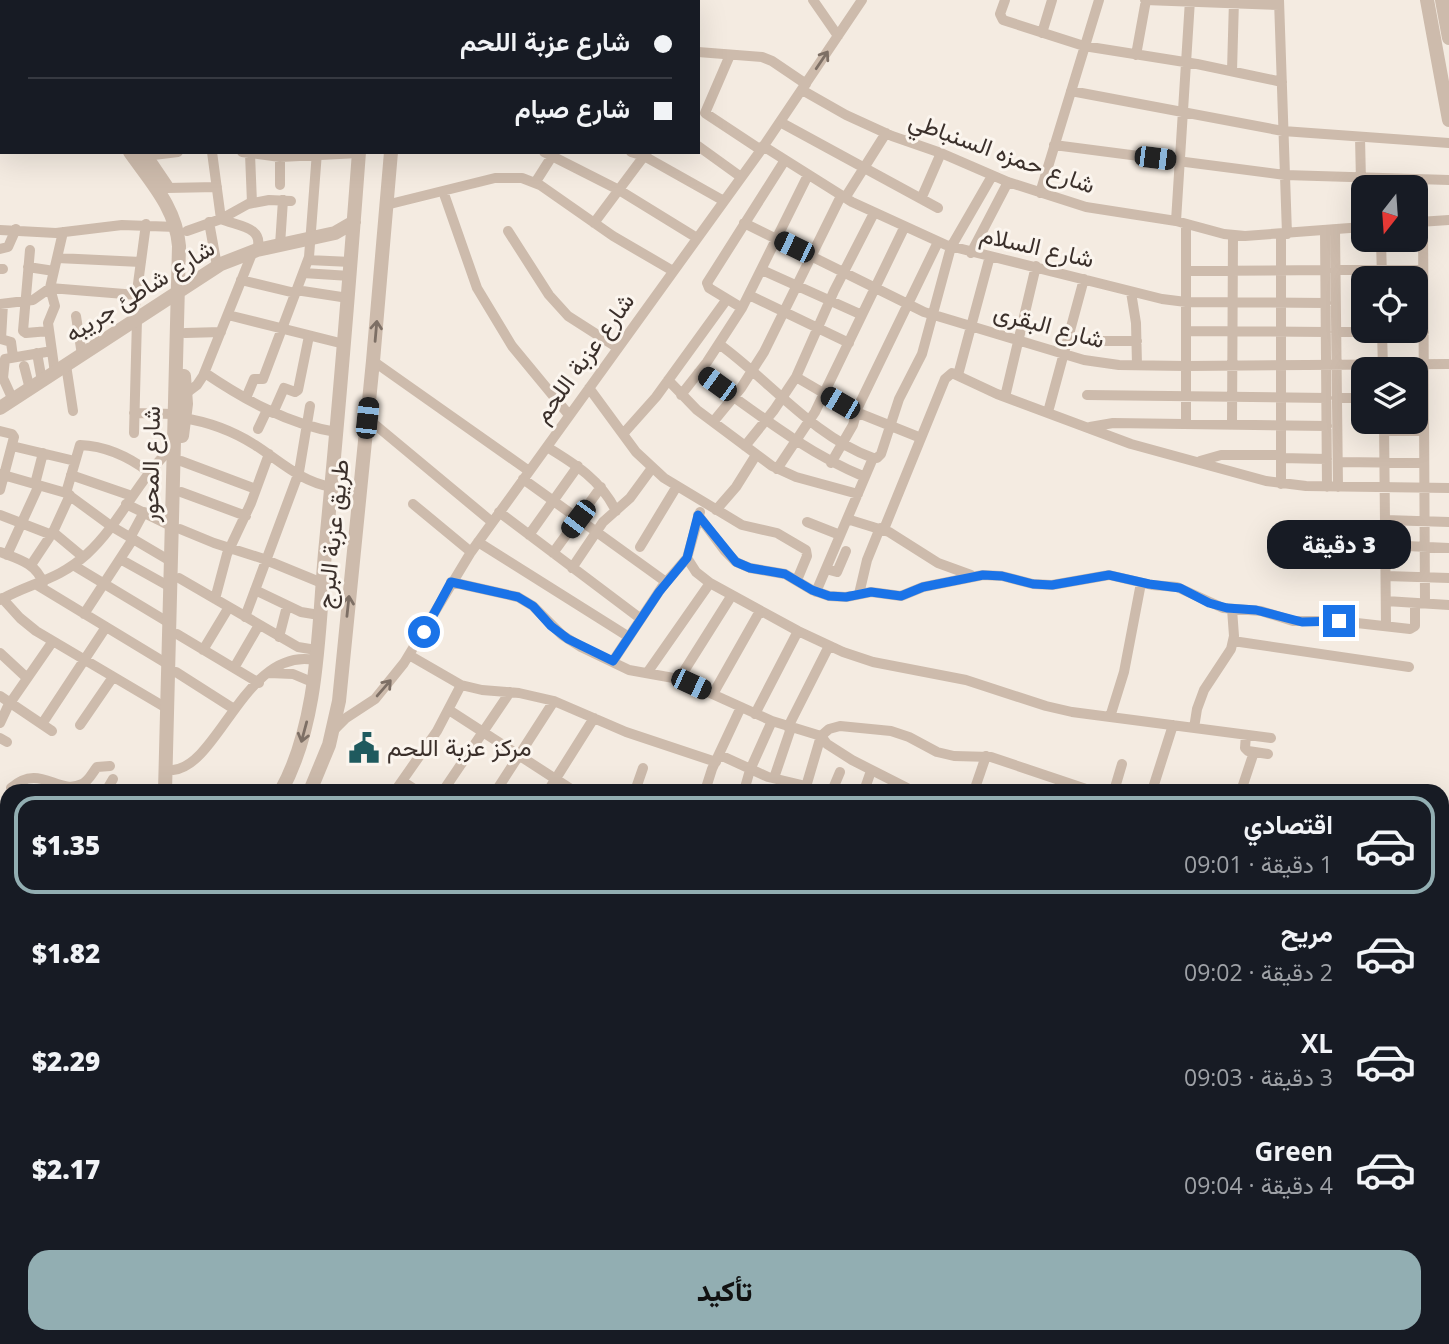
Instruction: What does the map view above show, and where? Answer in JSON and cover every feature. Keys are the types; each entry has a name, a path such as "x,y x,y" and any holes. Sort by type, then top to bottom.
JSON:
{"street":[{"path":"813,0 838,36"},
{"path":"1004,0 1000,14 1002,19 1084,46 1186,62 1282,82"},
{"path":"1042,33 1052,0"},
{"path":"1040,193 1098,0"},
{"path":"1136,55 1146,0 1279,2 1285,175 1280,271 1281,484"},
{"path":"1427,0 1449,120"},
{"path":"1442,0 1449,38"},
{"path":"1186,424 1186,271 1181,223 1180,161 1190,1"},
{"path":"1232,71 1234,1"},
{"name":"شارع عزبة اللحم","path":"332,732 346,718 374,699 409,655 474,547 762,148 838,36 856,2"},
{"name":"شارع حمزه السنباطي","path":"700,52 767,58 846,115 1008,182 1099,209 1233,235 1351,228"},
{"path":"702,105 730,55"},
{"path":"1071,91 1283,131 1449,143"},
{"name":"شارع السلام","path":"702,105 708,117 785,160 843,197 904,228 951,247 1158,299 1186,302 1326,303"},
{"path":"780,122 939,208"},
{"path":"713,422 753,370 843,197 886,133"},
{"path":"1360,137 1361,175"},
{"path":"1054,145 1285,175 1351,177"},
{"path":"700,147 741,177"},
{"path":"921,198 941,153"},
{"name":"شارع المحور","path":"131,154 182,229"},
{"name":"شارع المحور","path":"144,154 181,212 182,289 178,416 181,492 172,562 175,583"},
{"path":"212,154 217,187 217,266"},
{"path":"246,154 252,204"},
{"path":"246,398 254,379 263,379 308,260 317,154 280,157 254,154"},
{"name":"طريق عزبة البرج","path":"284,784 303,737 312,682 332,487 359,154"},
{"name":"طريق عزبة البرج","path":"313,784 332,732 339,701 391,154"},
{"path":"535,183 550,154 619,190 697,238"},
{"path":"594,223 645,154 724,201"},
{"path":"280,157 280,185"},
{"path":"742,308 709,288 707,283 785,160"},
{"path":"681,395 742,308 808,175"},
{"path":"719,344 810,420 843,443 873,458 880,456 899,399 920,359 951,247 992,176"},
{"path":"386,205 502,177 522,178 535,183 673,271"},
{"path":"1428,179 1449,180"},
{"path":"971,253 1008,182"},
{"path":"167,188 217,187"},
{"path":"443,191 477,288 512,346 569,415"},
{"path":"0,230 63,232 146,224 182,229 215,220 252,204 287,201 280,245"},
{"path":"745,446 796,377 817,327 874,213"},
{"path":"185,394 197,385 205,373 259,240 254,231 215,220"},
{"path":"1428,221 1449,220"},
{"name":"شارع شاطئ جريبه","path":"0,408 217,266 255,250 340,232 354,222"},
{"name":"شارع البقرى","path":"744,223 932,315 1064,355 1098,362 1137,365 1351,366"},
{"path":"134,433 135,320 146,224"},
{"path":"777,469 797,442 824,394 904,228"},
{"path":"0,249 9,247 16,229"},
{"path":"508,230 549,295 568,316 618,348"},
{"path":"1330,230 1333,487"},
{"path":"48,377 52,351 48,321 55,306 50,288 63,232"},
{"path":"1232,425 1233,235"},
{"path":"831,463 854,423 856,412 938,242"},
{"path":"30,250 24,302 24,332 49,331"},
{"path":"958,375 990,256"},
{"path":"57,258 141,262"},
{"path":"308,260 350,269"},
{"path":"28,267 54,271"},
{"path":"1005,397 1037,267"},
{"path":"303,272 320,274 350,269"},
{"path":"762,270 862,316"},
{"path":"1330,270 1326,303 1331,332"},
{"path":"1186,271 1351,272"},
{"path":"318,293 320,274"},
{"path":"1048,412 1084,279"},
{"path":"242,280 348,298"},
{"path":"13,356 11,342 0,339 1,304 37,299 50,288 137,295"},
{"name":"شارع المحور","path":"165,784 174,629 176,528 173,447 185,394 182,289"},
{"path":"1131,292 1137,365"},
{"path":"749,295 849,342"},
{"path":"623,434 647,408 727,299"},
{"path":"228,314 344,344"},
{"path":"76,316 82,355"},
{"path":"1186,331 1351,332"},
{"path":"185,333 221,332"},
{"path":"258,429 284,388 298,390 309,336"},
{"path":"1094,341 1137,341"},
{"path":"13,400 4,382 1,364 13,356 52,351"},
{"path":"37,353 48,377 73,411"},
{"path":"373,361 526,475 578,519 666,582"},
{"name":"شارع البقرى","path":"1428,364 1449,364"},
{"path":"24,366 48,377"},
{"path":"699,372 797,442 831,463 865,477"},
{"path":"205,373 270,411 307,425 336,432"},
{"path":"859,594 865,565 946,377 952,373 1005,397 1131,443 1251,478 1281,484 1333,487 1449,488"},
{"path":"796,377 856,412 921,438"},
{"path":"668,380 713,422 777,469 858,494"},
{"path":"589,388 652,468 741,525 773,532 804,549 807,554 797,580"},
{"path":"1087,395 1351,398"},
{"path":"1332,398 1327,426 1332,460"},
{"path":"245,617 298,475 310,406"},
{"path":"134,413 178,416 225,430 269,454 298,475 314,483 332,487"},
{"path":"367,418 496,517 529,535 641,619"},
{"path":"1090,426 1108,423 1327,426"},
{"path":"0,432 13,435 0,490"},
{"path":"1384,434 1386,626"},
{"path":"698,515 736,562 750,568 780,573 816,592 841,597 875,592 901,596 923,587 978,576 1002,576 1033,584 1052,585 1105,575 1180,588 1209,603 1232,609 1256,610 1302,622 1339,621 1413,628 1425,577 1424,434"},
{"path":"12,446 75,461"},
{"path":"31,565 53,533 68,494 79,446 89,446 124,456 149,472"},
{"path":"168,709 23,622 1,599 40,584 83,557 111,526 149,472 173,447"},
{"path":"547,447 578,466 601,487 616,511"},
{"path":"40,584 40,574 31,565 4,554 22,523 37,484 43,453"},
{"path":"215,599 229,548 246,516 269,454"},
{"path":"716,510 736,487 756,455"},
{"path":"1200,461 1219,455 1424,463"},
{"path":"816,592 873,458"},
{"path":"181,461 256,489"},
{"path":"529,535 578,466"},
{"path":"572,568 606,519 633,495 652,468"},
{"path":"2,475 68,494 111,526 172,562"},
{"path":"71,475 129,500 144,512 176,528 267,560 322,583"},
{"path":"640,547 677,486"},
{"path":"553,553 601,487"},
{"path":"181,492 246,516"},
{"path":"613,661 666,582 687,558 698,515 705,503"},
{"path":"413,504 474,547 629,637"},
{"path":"84,614 120,559 144,512"},
{"path":"0,515 53,533 83,557"},
{"path":"847,519 882,528 938,563 978,576"},
{"path":"1385,520 1449,522"},
{"path":"807,522 840,535"},
{"path":"1385,545 1449,548"},
{"path":"826,569 837,572 846,551"},
{"path":"687,558 696,572 710,583 798,631 865,660 966,680 1054,708 1271,738"},
{"path":"120,559 215,599 315,655"},
{"path":"72,565 259,683"},
{"path":"1386,576 1449,578"},
{"path":"451,582 518,597 533,606 551,626 568,639 629,670 679,679 772,721 821,736 827,744 889,784"},
{"path":"647,673 710,583"},
{"path":"1110,717 1124,672 1141,583"},
{"path":"40,584 234,709"},
{"path":"255,590 304,614 319,615"},
{"path":"679,679 732,595"},
{"path":"1386,601 1449,604"},
{"path":"279,637 287,606"},
{"path":"203,650 229,607"},
{"path":"1194,728 1204,690 1227,657 1233,641 1232,609"},
{"path":"713,695 760,611"},
{"path":"234,668 259,625"},
{"path":"5,700 47,727 84,660 106,627"},
{"path":"755,714 798,631"},
{"path":"0,723 5,700 27,678 53,641"},
{"path":"1233,641 1409,667"},
{"path":"774,778 790,728 830,646"},
{"path":"0,653 27,678"},
{"path":"173,770 185,768 195,761 234,709 278,665 315,655"},
{"path":"409,655 461,685 554,701 626,732 791,784"},
{"name":"شارع المحور","path":"172,668 174,784"},
{"path":"269,673 293,674 312,682"},
{"path":"79,725 113,677"},
{"path":"400,784 427,747 461,685"},
{"path":"448,784 510,692"},
{"path":"500,784 554,701"},
{"path":"708,784 741,707"},
{"path":"449,710 563,784"},
{"path":"552,784 594,718"},
{"path":"746,784 772,721"},
{"path":"1154,784 1173,725"},
{"path":"807,784 821,736 838,727 905,735 937,752 954,756 986,756 1070,784"},
{"path":"1246,734 1246,750 1268,754"},
{"path":"1244,784 1254,752"},
{"path":"976,784 986,756"},
{"path":"1116,784 1122,764"},
{"path":"81,784 87,781 97,767 110,766"},
{"path":"637,784 643,768"},
{"path":"866,784 871,771"},
{"path":"835,784 840,772"},
{"path":"18,784 34,777 59,784"},
{"path":"110,784 113,779"}],"place":[{"name":"مركز عزبة اللحم","path":"364,748"}],"route":[{"path":"424,632 451,582 518,597 533,606 551,626 568,639 613,661 659,592 687,558 698,515 736,562 750,568 785,574 812,590 829,596 846,597 871,592 901,596 923,587 983,575 1052,585 1109,575 1156,586 1173,586 1209,603 1227,608 1256,610 1302,622 1339,621"}]}
